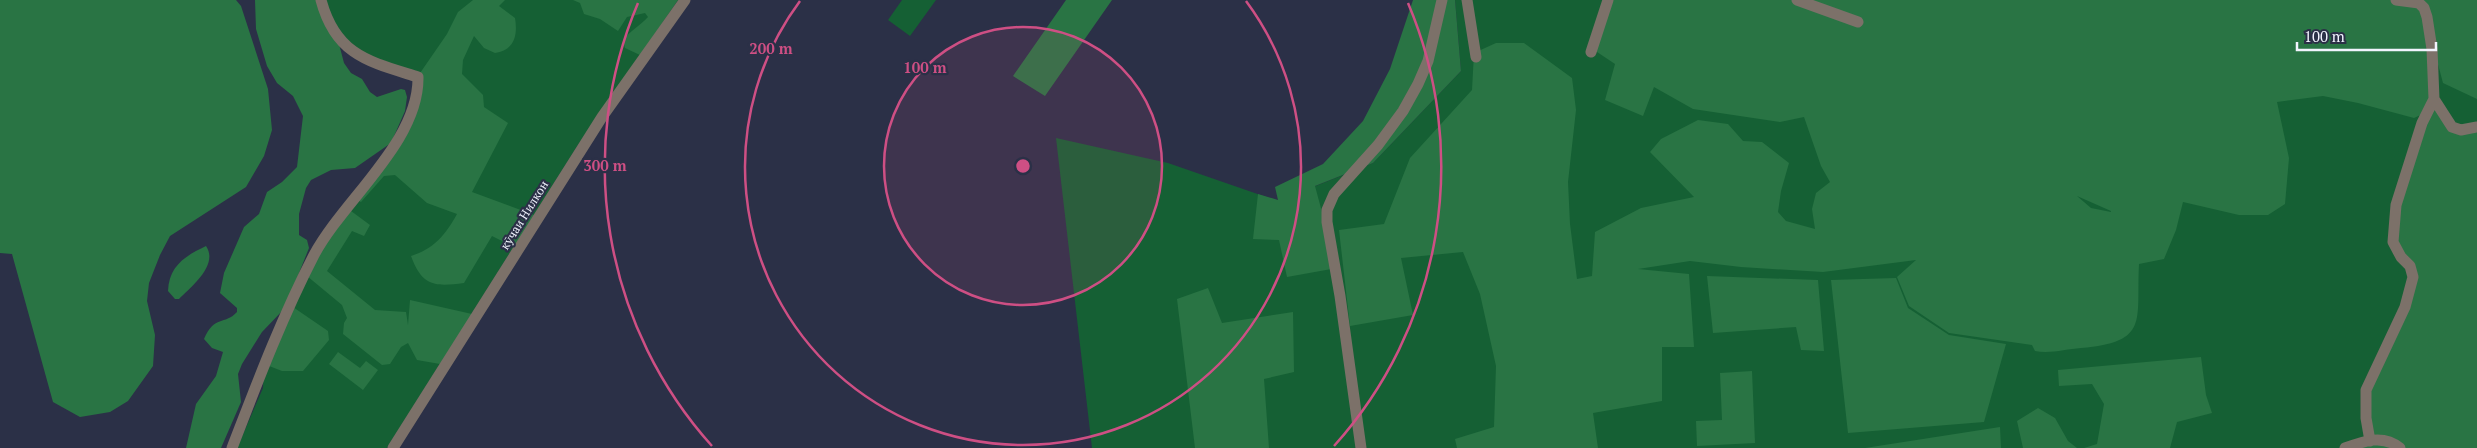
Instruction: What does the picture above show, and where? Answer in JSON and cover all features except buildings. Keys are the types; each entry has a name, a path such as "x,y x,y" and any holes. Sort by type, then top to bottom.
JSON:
{"street":[{"path":"232,448 262,370 312,260 342,211 397,141 409,119 418,94 418,77 362,59 350,50 333,27 321,0"},
{"name":"кӯчаи Нилкон","path":"393,448 597,124 685,0"},
{"path":"1361,448 1340,296 1327,222 1327,210 1334,194 1388,131 1418,84 1428,61 1442,0"},
{"path":"1467,0 1476,57"},
{"path":"1591,52 1608,0"},
{"path":"1797,0 1858,22"},
{"path":"2370,440 2366,418 2366,390 2405,307 2413,277 2410,266 2401,257 2393,242 2396,205 2422,123 2434,99 2432,49 2426,12 2419,3 2396,0"},
{"path":"2434,99 2452,127 2461,130 2477,127"},
{"path":"2344,448 2370,440 2385,439 2400,448"}],"green space":[{"path":"0,0 236,0 241,6 268,89 272,130 264,156 246,187 170,236 149,283 147,301 155,335 153,366 128,401 110,412 80,417 53,402 12,254 0,253"},
{"path":"255,0 317,0 339,44 344,63 351,73 362,79 370,92 377,97 401,89 405,90 407,97 405,111 391,143 355,168 331,170 311,180 306,188 299,214 299,235 307,240 309,248 285,308 262,332 242,364 238,374 241,402 221,448 186,448 196,404 216,376 223,352 212,348 204,339 212,326 228,319 237,312 237,308 220,293 224,273 244,227 259,214 267,192 282,182 297,167 303,116 293,96 277,83 267,66 256,29"},
{"path":"324,0 678,0 578,145 387,448 237,448 263,388 264,364 324,240 396,150 417,117 422,94 418,76 363,60 340,37"},
{"path":"473,0 505,0 499,6 515,18 516,31 513,41 507,49 495,53 484,48 474,36 463,60 462,74 483,95 484,107 508,123 472,192 534,215 514,247 492,236 464,283 445,285 425,279 415,266 411,256 433,245 457,214 427,203 395,175 384,176 361,202 350,196 389,157 410,128 416,112 419,95 418,76 447,34 458,12"},
{"path":"573,0 678,0 640,55 625,48 623,41 648,17 645,13 627,17 618,31 600,19 584,14 580,3"},
{"path":"902,0 936,0 910,36 888,20"},
{"path":"1066,0 1112,0 1045,96 1013,76"},
{"path":"1413,0 1455,0 1461,71 1373,163 1315,186 1337,268 1287,277 1279,240 1253,239 1258,194 1278,200 1275,187 1323,164 1363,121 1390,69"},
{"path":"1455,0 2477,0 2477,448 1092,448 1056,138 1168,163 1278,201 1373,163 1461,71"},
{"path":"1604,0 2477,0 2477,99 2443,83 2435,53 2430,85 2452,123 2462,126 2477,124 2477,448 2342,448 2368,440 2366,393 2411,285 2393,228 2425,113 2414,118 2323,96 2277,102 2289,158 2285,204 2268,215 2239,215 2183,202 2176,230 2164,259 2139,264 2138,314 2135,325 2129,334 2119,340 2103,345 2041,352 2035,351 2032,345 1949,333 1909,306 1897,277 1916,260 1823,272 1741,267 1690,261 1638,269 1689,274 1694,347 1662,347 1662,401 1593,413 1598,448 1457,448 1455,439 1494,427 1496,366 1480,294 1463,252 1401,258 1413,315 1350,326 1339,230 1384,224 1410,158 1472,90 1474,53 1496,43 1524,43 1572,78 1576,110 1568,182 1570,224 1577,279 1592,276 1595,232 1641,208 1694,197 1650,152 1661,139 1698,120 1728,124 1743,141 1762,142 1789,163 1781,191 1778,212 1786,221 1815,229 1812,209 1816,193 1830,182 1821,166 1804,117 1780,122 1693,109 1654,87 1643,116 1605,100 1615,64 1591,48","holes":["2077,196 2111,211 2091,208"]},
{"path":"347,208 370,225 364,236 352,231 327,271 375,310 406,312 408,325 410,300 472,314 440,364 417,360 408,343 401,347 390,364 382,365 343,334 344,323 347,318 342,305 307,276"},
{"path":"206,246 209,253 209,261 202,275 179,299 175,299 168,291 171,275 175,268 185,258"},
{"path":"1707,276 1818,280 1824,351 1801,350 1796,327 1713,333"},
{"path":"1896,278 1908,308 1949,335 2006,344 1984,422 1848,433 1831,280"},
{"path":"1208,288 1222,323 1293,312 1294,372 1264,379 1269,448 1195,448 1177,299"},
{"path":"290,305 328,331 329,340 303,371 282,371 264,364"},
{"path":"338,352 360,368 366,361 378,370 363,390 329,364"},
{"path":"2201,357 2206,395 2212,413 2177,422 2170,448 2084,448 2097,444 2104,404 2092,384 2059,386 2058,370"},
{"path":"1752,371 1755,443 1697,446 1696,421 1722,420 1720,373"},
{"path":"2038,408 2055,418 2068,441 2077,448 2023,448 2017,421"},
{"path":"2000,427 2001,448 1865,448"}]}
